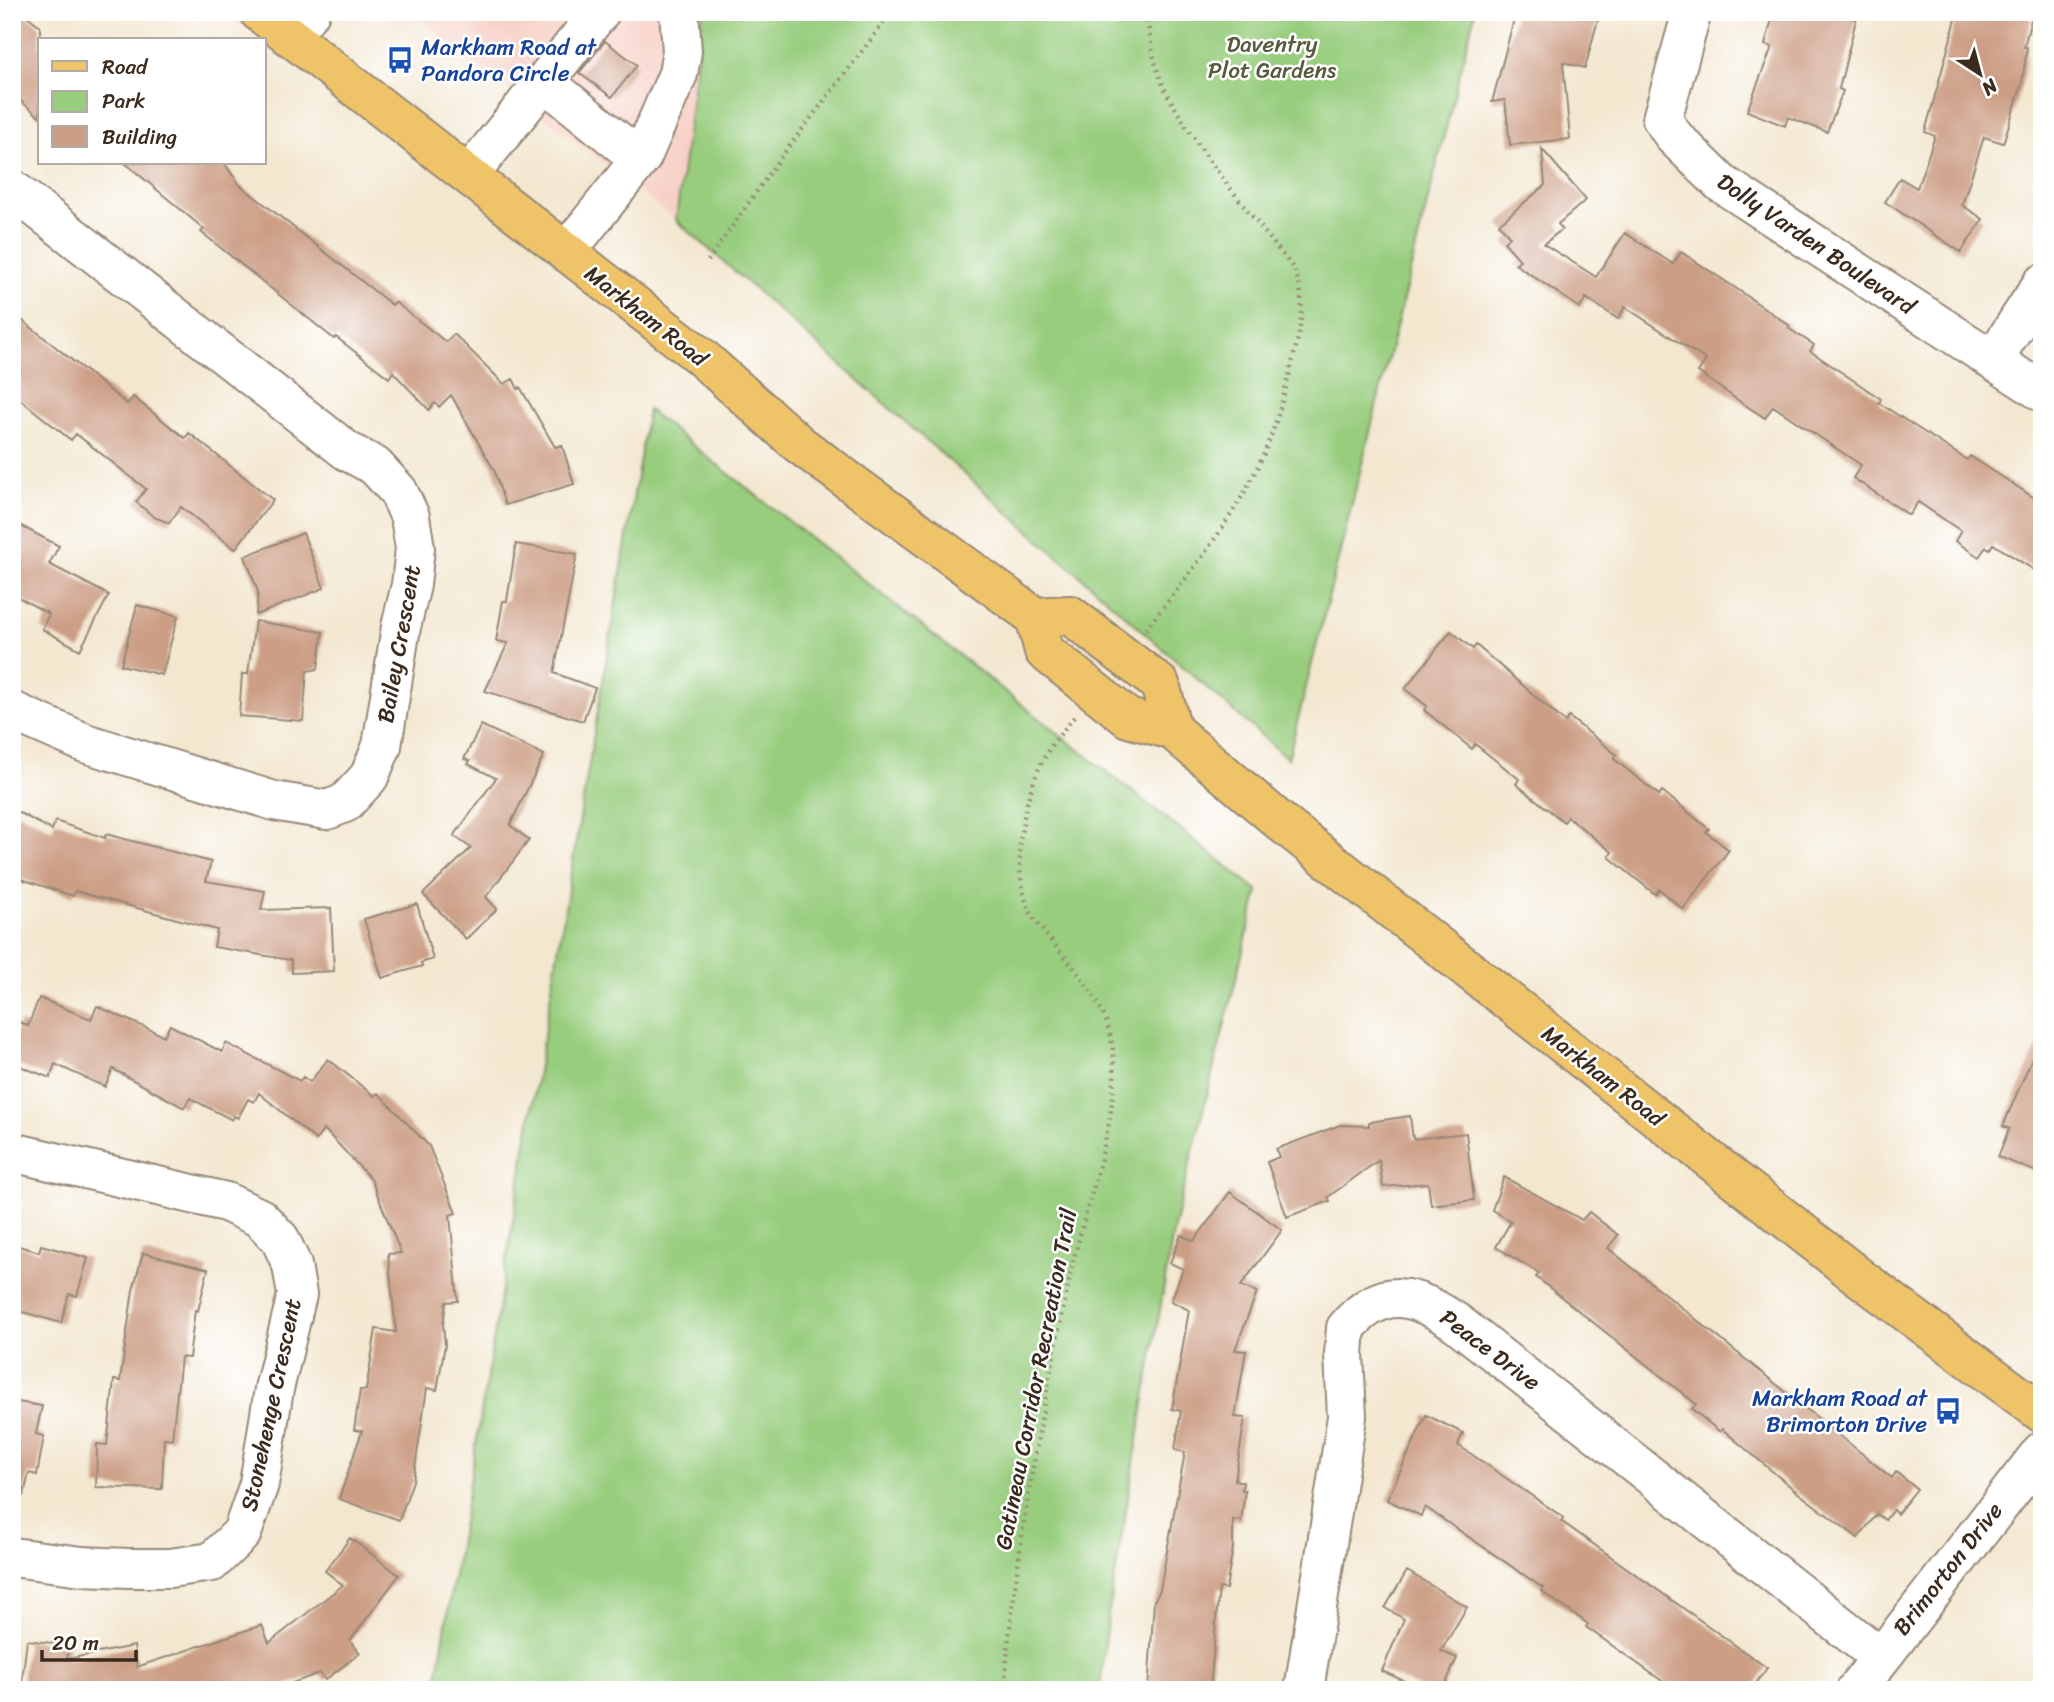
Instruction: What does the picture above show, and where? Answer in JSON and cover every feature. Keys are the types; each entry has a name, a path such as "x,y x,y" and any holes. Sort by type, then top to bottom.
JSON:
{"main road":[{"name":"Markham Road","path":"259,12 299,24 469,175 700,356 800,445 1035,617 1070,615 1160,684 1172,730 1282,823 1859,1277 2042,1413"}],"street":[{"path":"469,175 546,83 600,12"},
{"path":"566,252 640,159 678,74 682,51 679,12"},
{"name":"Dolly Varden Boulevard","path":"1692,12 1662,119 1675,138 1721,183 2042,392"},
{"path":"546,83 640,159"},
{"name":"Bailey Crescent","path":"12,190 347,451 375,466 398,491 411,517 415,548 382,746 369,776 345,803 327,810 274,801 85,743 12,711"},
{"path":"1994,359 2042,284"},
{"name":"Stonehenge Crescent","path":"12,1152 226,1202 260,1218 280,1239 292,1265 297,1295 274,1389 259,1484 242,1533 212,1562 170,1568 129,1568 82,1566 12,1557"},
{"name":"Peace Drive","path":"1304,1690 1347,1417 1344,1354 1346,1328 1374,1302 1397,1297 1426,1302 1457,1323 1879,1656"},
{"name":"Brimorton Drive","path":"1856,1690 1879,1656 2042,1451"}],"path":[{"path":"708,261 778,161 892,12"},
{"path":"1146,12 1152,50 1163,84 1187,126 1294,269 1302,286 1302,309 1289,375 1261,460 1232,513 1149,625"},
{"name":"Gatineau Corridor Recreation Trail","path":"1004,1690 1010,1617 1057,1338 1081,1223 1112,1108 1113,1050 1099,1008 1083,976 1038,925 1025,903 1017,863 1035,780 1059,736"}],"shaded area":[{"path":"409,12 569,12 576,19 582,12 703,12 676,220"}],"green space":[{"name":"Daventry Plot Gardens","path":"703,12 1475,12 1288,759 676,220"},
{"path":"648,410 1258,891 1174,1227 1107,1622 1100,1690 435,1690"}],"building":[{"path":"12,12 22,12 40,26 38,115 12,94"},
{"path":"1516,12 1600,12 1585,68 1563,62 1570,139 1510,145 1505,100 1492,102"},
{"path":"1774,12 1858,12 1839,89 1843,91 1827,132 1788,117 1785,126 1747,111 1772,47 1765,45"},
{"path":"1958,12 2033,12 2024,47 2027,47 2022,84 2003,143 1984,137 1962,205 1983,219 1961,252 1885,202 1900,178 1917,188 1935,136 1925,132"},
{"path":"605,41 637,65 612,97 579,73"},
{"path":"1542,149 1586,200 1558,224 1562,229 1544,244 1596,277 1625,233 1673,264 1681,252 1737,289 1814,345 1810,351 1881,399 1879,403 1967,460 1970,456 2042,503 2042,575 1993,544 1990,549 1986,547 1979,557 1955,541 1961,531 1918,502 1909,515 1853,478 1861,465 1773,406 1765,418 1736,399 1698,372 1706,360 1625,307 1618,319 1586,298 1580,308 1515,264 1520,260 1504,242 1510,237 1499,224 1545,185"},
{"path":"126,164 225,164 240,185 392,305 395,302 446,342 454,334 504,384 513,379 555,447 562,445 574,484 505,505 494,470 451,395 439,407 435,403 429,410 393,372 389,378 336,337 334,339 201,232 204,229"},
{"path":"12,312 127,404 133,397 185,438 189,433 273,500 235,549 181,507 169,523 154,517 136,502 146,489 76,434 71,440 12,393"},
{"path":"21,526 59,546 49,564 109,595 80,650 42,629 49,614 12,594 12,542"},
{"path":"303,533 324,588 256,615 258,592 245,556"},
{"path":"516,544 577,554 554,673 595,688 583,721 485,691 508,643 496,641 503,601 507,601"},
{"path":"137,605 178,616 162,675 121,665"},
{"path":"255,621 323,632 318,669 307,671 303,721 239,716 242,674 248,674"},
{"path":"1451,631 1473,649 1476,645 1565,722 1569,717 1617,755 1614,759 1659,795 1662,791 1709,829 1706,832 1729,850 1683,909 1659,889 1655,894 1609,857 1612,852 1568,817 1564,822 1516,784 1519,779 1475,744 1472,749 1424,710 1427,706 1405,689"},
{"path":"481,725 544,755 510,825 529,840 486,897 497,909 466,939 423,894 471,848 454,836 496,778 468,764 470,761 464,759"},
{"path":"12,809 52,830 55,821 105,838 106,834 211,862 206,881 265,891 261,910 331,908 334,971 292,973 291,960 214,947 217,930 75,891 73,896 12,876"},
{"path":"417,904 433,959 421,963 422,966 382,978 364,919"},
{"path":"39,998 91,1019 97,1006 164,1036 170,1025 222,1052 226,1043 300,1081 303,1077 310,1082 328,1059 374,1096 378,1093 429,1146 456,1213 450,1215 458,1301 446,1302 443,1324 445,1345 437,1390 427,1388 413,1481 399,1520 339,1499 362,1431 354,1430 360,1390 366,1390 376,1329 396,1332 388,1254 401,1253 371,1179 324,1129 316,1140 259,1093 254,1102 248,1099 238,1118 234,1116 232,1120 190,1098 184,1108 113,1069 105,1087 55,1064 50,1078 12,1063 12,1041 20,1022 28,1026"},
{"path":"2042,1035 2042,1174 1998,1157 2009,1129 2003,1126"},
{"path":"1410,1116 1413,1139 1466,1133 1474,1200 1431,1205 1428,1183 1383,1187 1379,1160 1328,1197 1330,1201 1287,1217 1267,1162 1279,1157 1276,1149 1340,1125 1369,1126 1369,1122"},
{"path":"1504,1177 1582,1220 1589,1212 1618,1235 1608,1248 1892,1478 1896,1472 1917,1489 1897,1514 1893,1510 1885,1520 1877,1514 1858,1538 1797,1492 1722,1429 1720,1432 1692,1409 1696,1404 1536,1277 1539,1273 1496,1247 1511,1221 1492,1210"},
{"path":"1230,1192 1282,1230 1241,1286 1257,1292 1235,1350 1246,1351 1235,1417 1245,1418 1235,1480 1243,1482 1242,1490 1245,1490 1241,1521 1233,1520 1233,1548 1226,1589 1219,1588 1210,1690 1148,1690 1154,1601 1160,1590 1185,1452 1175,1450 1181,1411 1172,1409 1189,1310 1171,1301 1183,1269 1170,1263 1181,1235 1194,1241"},
{"path":"12,1244 39,1252 41,1245 88,1258 77,1296 69,1294 61,1323 12,1309"},
{"path":"143,1253 208,1269 198,1311 195,1310 189,1358 181,1357 172,1439 164,1438 162,1489 96,1487 97,1444 107,1445 114,1380 120,1381 133,1290"},
{"path":"12,1401 42,1406 36,1434 44,1436 37,1475 29,1473 24,1495 12,1494"},
{"path":"1426,1415 1463,1433 1458,1445 1564,1518 1561,1521 1767,1668 1751,1690 1675,1690 1586,1627 1588,1624 1541,1591 1543,1588 1425,1507 1421,1516 1387,1500"},
{"path":"350,1538 399,1575 350,1641 360,1653 325,1680 320,1673 273,1690 21,1690 27,1640 69,1645 67,1659 134,1646 137,1667 262,1625 269,1643 343,1585 325,1571"},
{"path":"1407,1571 1467,1607 1441,1651 1457,1658 1443,1690 1424,1690 1382,1671 1404,1619 1385,1608"}],"place":[{"name":"Markham Road at Pandora Circle","path":"400,60"},
{"name":"Markham Road at Brimorton Drive","path":"1948,1411"}]}
